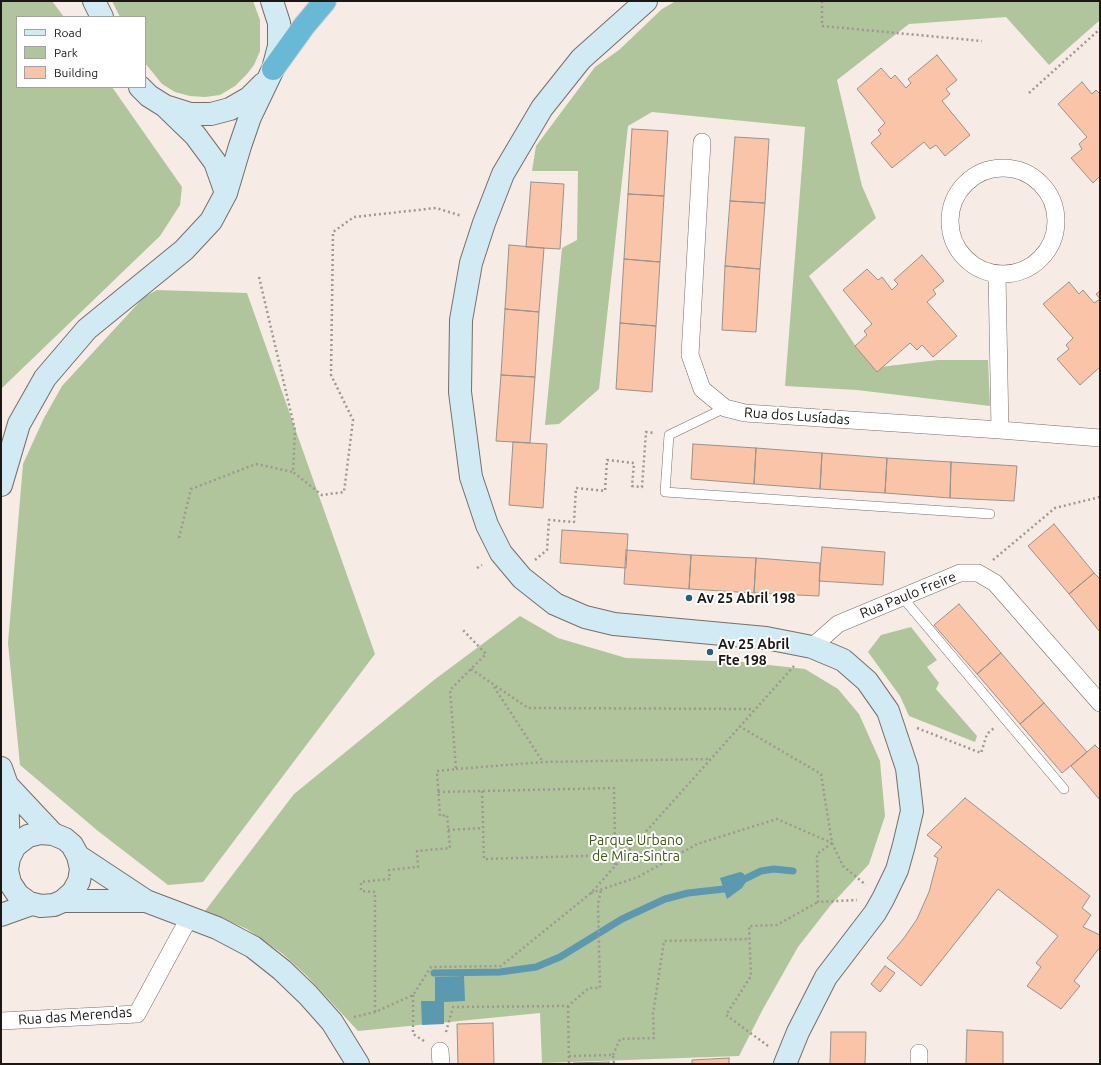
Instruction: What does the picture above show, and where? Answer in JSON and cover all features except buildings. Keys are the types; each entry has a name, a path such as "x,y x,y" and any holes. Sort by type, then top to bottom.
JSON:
{"highway":[{"path":"270,75 304,26 326,1"}],"street":[{"path":"94,1 102,16"},
{"path":"1,485 19,424 45,378 87,329 184,250 211,221 226,193 250,117 270,75 279,46 279,24 272,1"},
{"path":"646,1 581,59 542,108 503,174 484,223 471,263 461,320 460,392 471,477 487,525 501,553 522,578 555,604 585,617 614,624 766,638 812,647 843,660 867,681 888,711 907,768 912,811 897,870 875,913 826,977 798,1032 786,1062"},
{"path":"165,106 190,114 211,114 230,109 249,98 270,75"},
{"path":"141,88 149,96 165,106 195,135 215,162 226,193"},
{"name":"Rua dos Lusíadas","path":"702,142 690,355 702,390 725,408 745,413 1100,438"},
{"path":"997,168 1012,169 1030,175 1044,188 1054,204 1056,217 1054,235 1047,251 1034,264 1016,273 997,275 982,270 966,260 954,241 949,223 953,201 963,185 979,173 997,168"},
{"path":"997,275 1000,430"},
{"name":"Rua Paulo Freire","path":"812,647 838,624 960,573 978,573"},
{"path":"978,573 994,583 1100,703"},
{"path":"4,777 53,834"},
{"path":"4,777 6,869 10,883 18,895 32,904 41,906 54,905 63,901 73,892 79,881 81,868 78,856 72,845 65,839 53,834 40,833 28,836 15,846 6,869"},
{"path":"78,856 146,901 218,928 253,947 282,970 308,995 332,1022 358,1064"},
{"path":"63,901 146,901"},
{"path":"1,916 32,904"},
{"name":"Rua das Merendas","path":"1,1021 138,1014 189,918"}],"lane":[{"path":"725,408 669,435 665,492 990,514"},
{"path":"903,598 1064,789"}],"path":[{"path":"822,1 822,26 982,41"},
{"path":"1029,93 1100,29"},
{"path":"179,538 191,489 256,464 293,472 322,495 344,492 353,420 331,375 333,232 354,217 436,208 484,223"},
{"path":"260,277 295,430 293,472"},
{"path":"519,575 547,550 549,520 574,522 576,488 605,490 607,460 634,463 632,486 642,487 646,432 669,435"},
{"path":"978,573 1055,508 1100,497"},
{"path":"456,769 450,690 486,654 462,630"},
{"path":"601,890 598,904 600,988 589,988 568,1006 453,1007 441,1058 413,1034 413,995 431,967 501,966 591,893 739,726 812,647"},
{"path":"471,669 492,685 528,708 755,709"},
{"path":"492,685 543,762"},
{"path":"890,718 981,752 987,734 1005,719"},
{"path":"739,726 821,774 832,843 843,866 883,899"},
{"path":"375,1012 375,892 361,891 361,882 390,880 389,870 418,867 417,851 450,848 447,815 440,816 437,771 543,762 710,759"},
{"path":"438,792 614,788 616,846 615,866"},
{"path":"482,791 484,859 616,855"},
{"path":"591,893 638,877 697,844 777,818 832,843"},
{"path":"448,830 483,828"},
{"path":"818,902 817,854 832,843"},
{"path":"616,846 634,845"},
{"path":"786,1062 726,1015 751,976 749,926 777,925 818,902 883,899"},
{"path":"614,1064 613,1055 620,1039 654,1038 653,1014 664,941 750,939"},
{"path":"332,1022 375,1012 413,995"},
{"path":"568,1006 569,1064"},
{"path":"569,1056 613,1055"}],"green space":[{"path":"1,1 52,1 63,16 16,16 16,88 113,88 182,187 180,205 160,236 1,389"},
{"path":"112,1 253,1 260,20 260,51 254,65 235,86 220,95 205,97 190,96 175,92 162,84 146,64 146,16 120,16"},
{"path":"676,1 1100,1 1100,20 1049,65 1006,17 909,24 837,80 862,186 876,218 809,276 857,348 880,367 938,360 988,360 990,406 857,390 785,386 805,127 652,112 628,126 599,389 559,424 545,425 562,248 577,240 578,171 532,171 536,146 595,67 619,50 662,9"},
{"path":"157,290 247,293 375,654 203,882 168,885 98,831 20,765 8,643 23,464 44,418 62,386 144,297"},
{"name":"Parque Urbano de Mira-Sintra","path":"520,616 558,638 626,658 742,662 805,669 838,689 859,714 880,761 885,816 869,864 830,906 798,947 763,1009 739,1056 542,1063 540,1013 358,1031 307,976 283,954 247,929 205,911 294,794 434,680"},
{"path":"911,627 937,660 927,667 939,683 936,689 977,736 975,742 909,716 900,696 868,652 881,635"}],"water":[{"path":"740,872 746,877 746,882 742,888 727,899 720,878"},
{"path":"464,976 465,1001 444,1002 444,1024 422,1025 421,1001 435,1001 435,977"}],"waterway":[{"path":"434,973 500,972 536,967 560,957 622,919 665,899 688,893 724,889 761,871 774,869 793,871"}],"place":[{"name":"Av 25 Abril 198","path":"689,598"},
{"name":"Av 25 Abril Fte 198","path":"710,652"}]}
